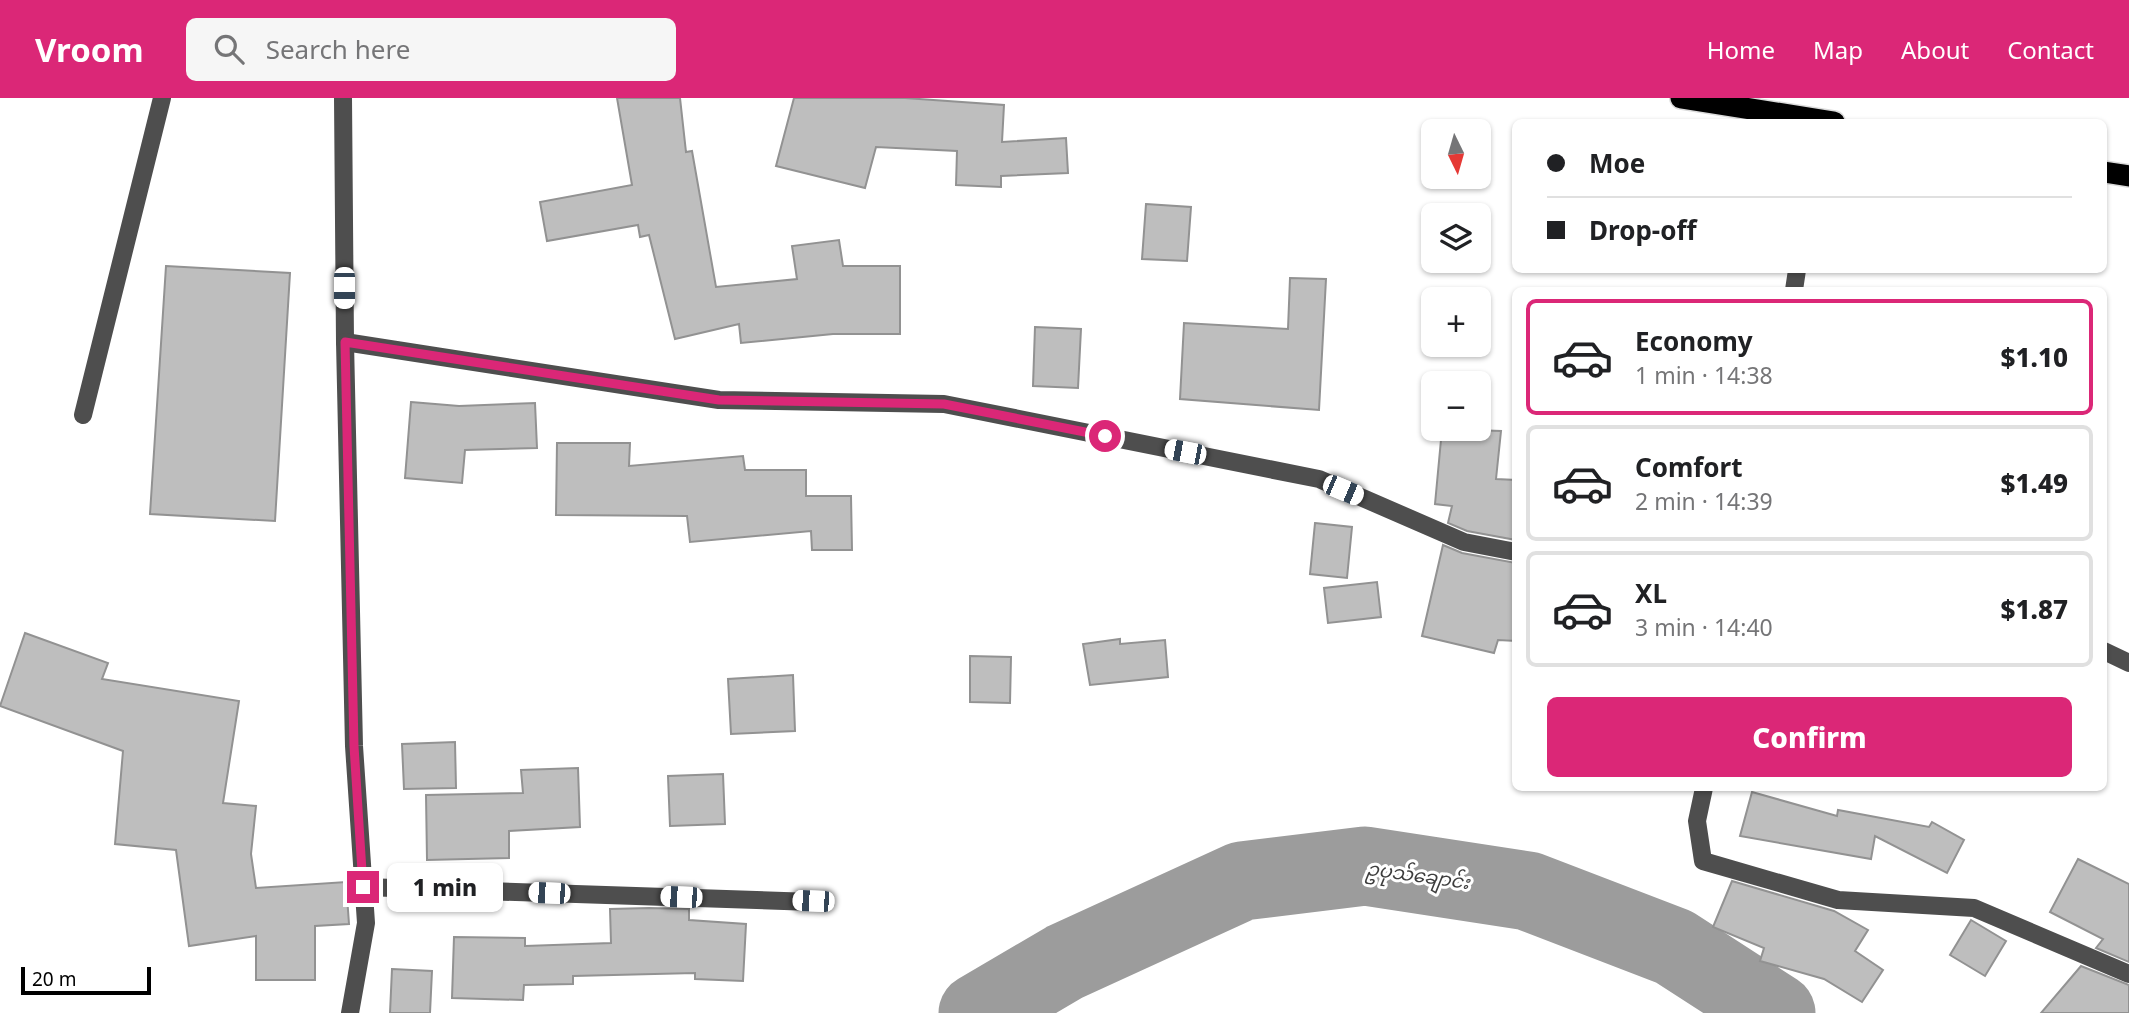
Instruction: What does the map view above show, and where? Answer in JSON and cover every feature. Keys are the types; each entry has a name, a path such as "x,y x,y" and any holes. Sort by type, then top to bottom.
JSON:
{"highway":[{"path":"1681,98 1808,119"},
{"path":"2107,172 2129,176"}],"street":[{"path":"83,415 162,98"},
{"path":"343,98 345,342 354,746 366,923 351,1013"},
{"path":"345,342 719,400 944,404 1318,479 1464,542 1512,551"},
{"path":"2107,652 2129,663"},
{"path":"1703,791 1697,821 1703,861 1838,900 1975,908 2129,974"},
{"path":"363,887 813,901"}],"building":[{"path":"617,98 680,98 686,152 692,151 716,287 797,279 792,246 839,240 843,266 900,266 900,334 833,334 741,343 739,324 675,339 649,235 640,237 638,225 547,241 540,202 632,185"},
{"path":"794,98 905,98 1004,105 1002,142 1066,138 1068,173 1001,176 1001,187 956,185 957,151 876,147 865,188 776,166"},
{"path":"1146,204 1191,207 1187,261 1142,259"},
{"path":"166,266 290,273 275,521 150,514"},
{"path":"1290,278 1326,279 1319,410 1180,399 1184,323 1288,329"},
{"path":"1035,327 1081,329 1078,388 1033,386"},
{"path":"411,402 459,406 535,403 537,448 465,450 462,483 405,478"},
{"path":"1491,431 1501,431 1496,479 1512,480 1512,539 1467,531 1448,523 1452,506 1435,504 1441,441 1491,441"},
{"path":"557,443 630,443 629,466 743,456 745,470 806,470 806,496 851,496 852,550 812,550 811,531 690,542 687,516 556,515"},
{"path":"1315,523 1352,527 1347,578 1310,574"},
{"path":"1443,545 1462,553 1512,562 1512,641 1498,640 1494,653 1422,636"},
{"path":"1377,582 1381,617 1328,623 1324,588"},
{"path":"25,633 108,663 102,679 239,701 223,803 256,806 251,854 256,888 346,882 349,924 315,926 315,980 256,980 256,936 189,946 176,850 115,844 123,751 0,706"},
{"path":"1120,639 1120,644 1165,640 1168,677 1090,685 1083,644"},
{"path":"970,656 1011,657 1010,703 970,702"},
{"path":"793,675 795,731 731,734 728,679"},
{"path":"455,742 456,788 404,789 402,744"},
{"path":"578,768 580,827 509,831 509,858 427,860 426,795 523,793 521,770"},
{"path":"723,774 725,824 670,826 668,776"},
{"path":"1752,792 1837,816 1838,810 1929,827 1932,822 1964,840 1947,873 1875,836 1871,859 1740,836"},
{"path":"2078,859 2129,884 2129,962 2096,948 2103,939 2050,912"},
{"path":"1732,881 1834,911 1868,930 1855,951 1883,970 1862,1002 1824,979 1760,961 1764,948 1713,927"},
{"path":"610,909 689,909 689,920 746,924 743,981 695,979 695,973 573,976 573,984 524,985 523,1000 452,998 454,937 525,938 525,946 611,943"},
{"path":"1971,920 2006,941 1985,976 1950,955"},
{"path":"2081,966 2129,985 2129,1013 2041,1013"},
{"path":"392,969 432,971 430,1013 390,1013"}],"waterway":[{"name":"ဥပုသ်ချောင်း","path":"978,1013 1065,962 1242,881 1365,866 1528,891 1674,947 1776,1013"}],"route":[{"path":"363,887 354,746 345,342 719,400 944,404 1105,436"}]}
